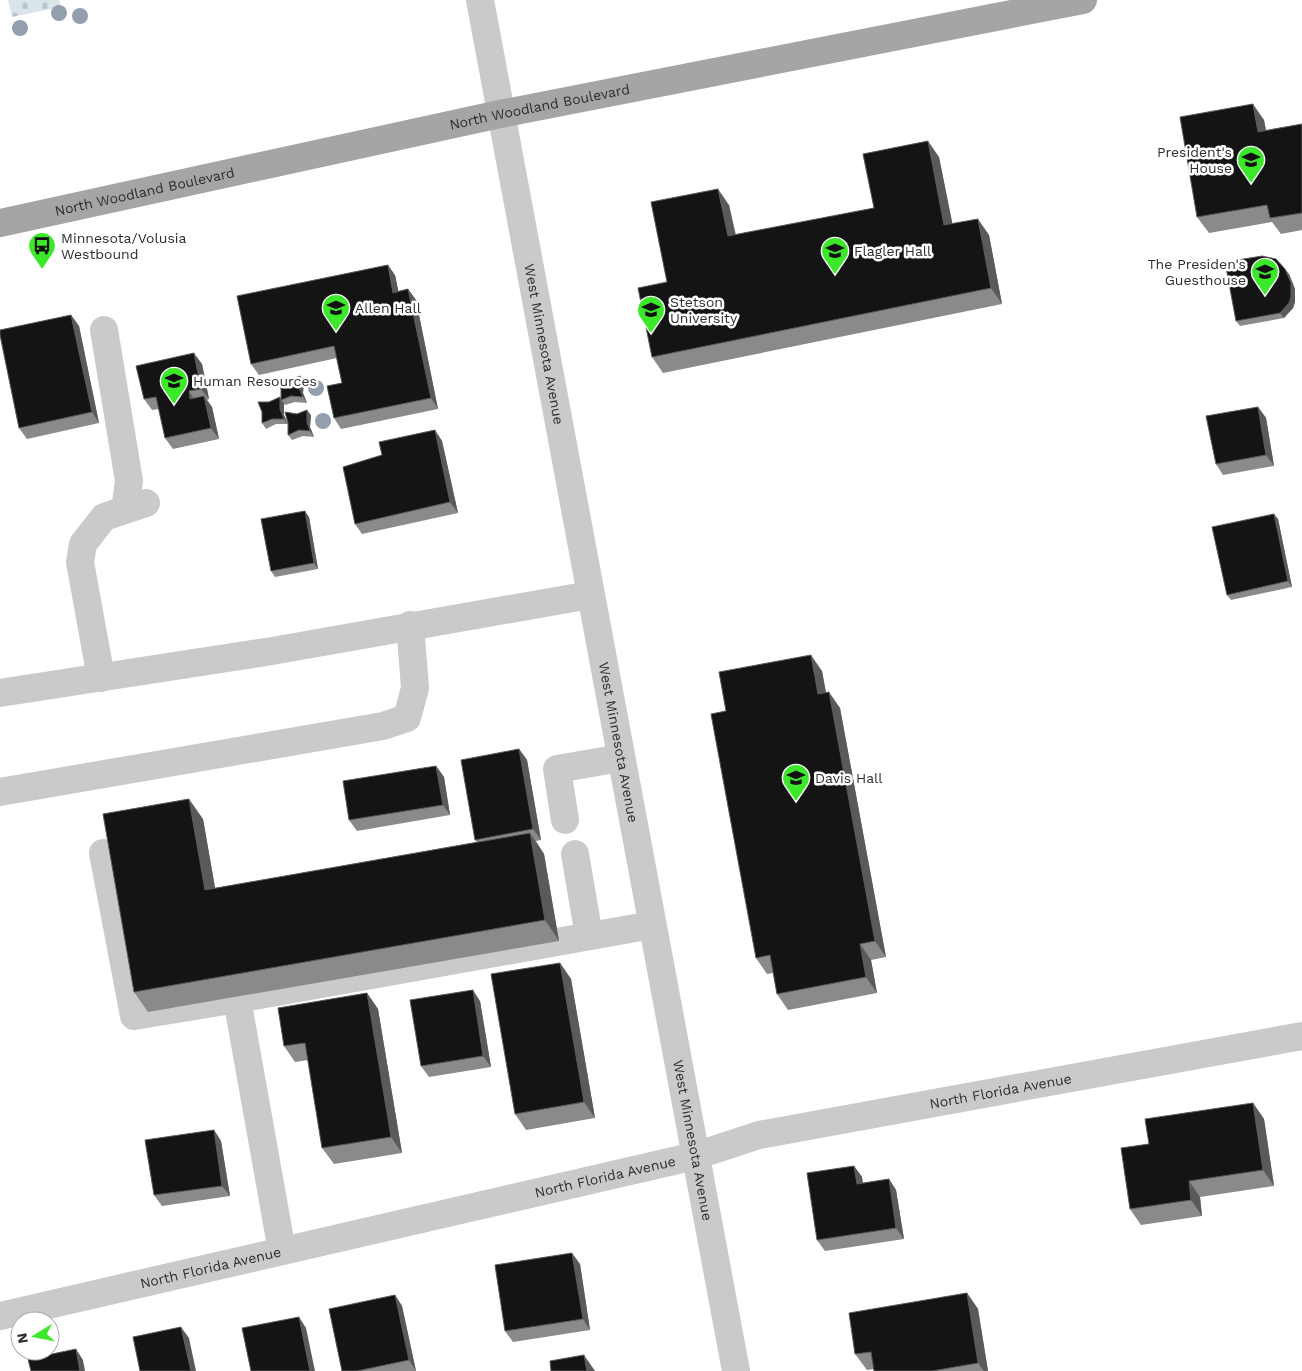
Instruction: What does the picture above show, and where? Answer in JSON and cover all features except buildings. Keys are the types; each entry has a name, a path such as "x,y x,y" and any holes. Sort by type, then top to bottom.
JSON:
{"main road":[{"name":"North Woodland Boulevard","path":"0,223 500,114 1083,0"}],"street":[{"name":"West Minnesota Avenue","path":"480,0 736,1371"},
{"path":"101,678 80,562 83,544 104,517 135,506 129,481 104,330"},
{"path":"0,693 272,651 590,594"},
{"path":"0,792 382,726 407,718 415,688 410,625"},
{"path":"565,820 557,769 621,758"},
{"path":"103,853 134,1016 652,925"},
{"path":"575,854 589,936"},
{"path":"237,999 282,1250"},
{"name":"North Florida Avenue","path":"0,1316 695,1156 759,1135 1302,1036"}],"green space":[{"path":"8,0 59,0 61,7 12,17"}],"place":[{"name":"President's House","path":"1251,184"},
{"name":"Minnesota/Volusia Westbound","path":"42,270"},
{"name":"Flagler Hall","path":"835,275"},
{"name":"The Presiden's Guesthouse","path":"1265,296"},
{"name":"Allen Hall","path":"336,332"},
{"name":"Stetson University","path":"651,334"},
{"name":"Human Resources","path":"174,405"},
{"name":"Davis Hall","path":"796,802"}]}
